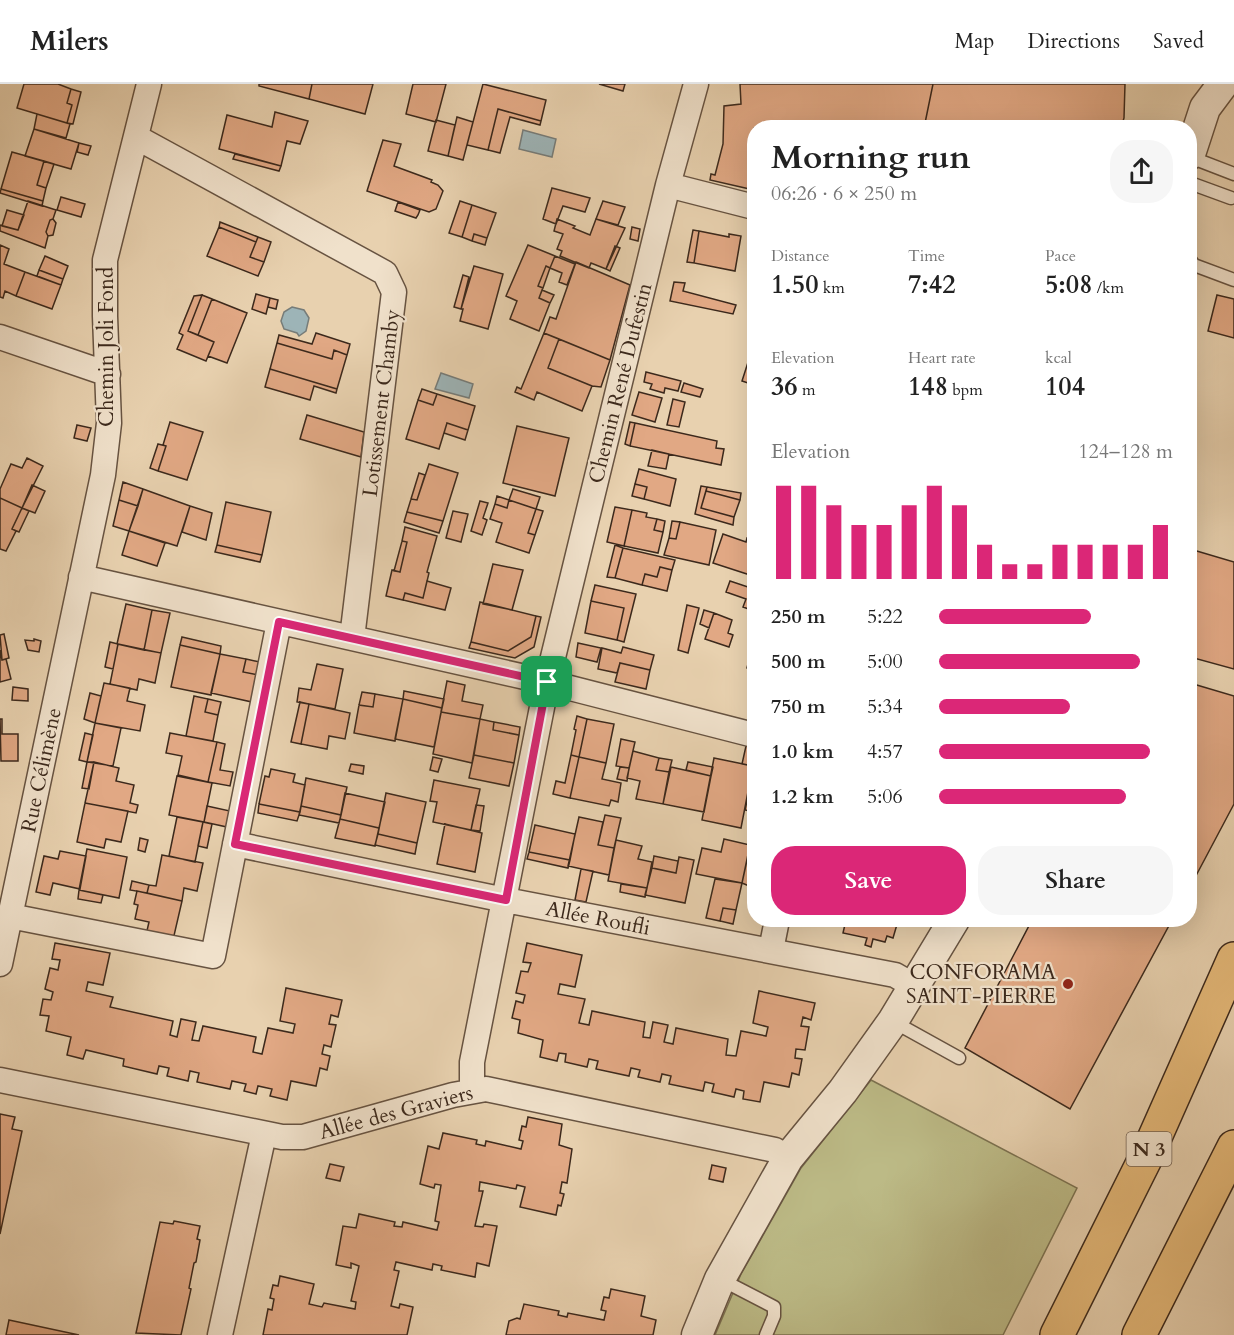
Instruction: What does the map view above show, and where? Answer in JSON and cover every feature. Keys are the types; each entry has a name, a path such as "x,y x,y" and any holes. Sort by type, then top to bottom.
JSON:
{"highway":[{"name":"N 3","path":"1058,1335 1147,1155 1234,959"},
{"name":"N 3","path":"1058,1335 1234,1006"},
{"path":"1139,1335 1234,1147"},
{"path":"1146,1335 1234,1173"}],"street":[{"name":"Chemin Joli Fond","path":"81,577 103,475 109,423 105,260 148,84"},
{"name":"Chemin René Dufestin","path":"472,1090 472,1062 506,900 547,682 668,185 696,84"},
{"path":"1197,127 1205,96 1223,84"},
{"name":"Lotissement Chamby","path":"136,137 385,273 394,292 352,638"},
{"path":"668,185 747,205"},
{"path":"0,337 108,374"},
{"path":"81,577 547,682 747,733"},
{"name":"Rue Célimène","path":"0,964 81,577"},
{"path":"10,916 213,956 279,622"},
{"name":"Allée Roufli","path":"235,844 506,900 895,975 914,986"},
{"path":"771,950 776,927"},
{"path":"697,1335 720,1280 788,1158 843,1091 893,1021 950,927"},
{"name":"Allée des Graviers","path":"0,1080 282,1137 303,1137 472,1090 486,1089 764,1147 775,1150 788,1158"},
{"path":"220,1335 264,1134"}],"lane":[{"path":"1197,158 1234,174"},
{"path":"1197,185 1233,198"},
{"path":"1197,266 1234,280"},
{"path":"893,1021 959,1059"},
{"path":"720,1280 774,1306 774,1316 766,1335"}],"shaded area":[{"path":"871,1080 1077,1188 1003,1335 715,1335 741,1274 801,1168"}],"water":[{"path":"523,130 556,139 552,157 519,149"},
{"path":"292,307 304,310 309,318 306,331 299,336 297,333 284,329 281,321 284,312"},
{"path":"441,373 473,384 469,398 435,389"}],"building":[{"path":"24,84 58,84 71,89 67,103 72,105 67,123 17,108"},
{"path":"259,84 312,84 309,99 259,86"},
{"path":"312,84 373,84 365,114 309,99"},
{"path":"413,84 446,84 436,122 406,114"},
{"path":"483,84 546,100 541,121 498,109 488,150 467,145"},
{"path":"599,84 625,84 623,91"},
{"path":"740,84 933,84 926,120 747,120 747,188 710,180 711,174 715,175 723,144 724,106 741,104"},
{"path":"933,84 1125,84 1123,120 926,120"},
{"path":"71,89 81,92 73,124 67,123 72,105 67,103"},
{"path":"498,109 541,121 540,125 510,117 500,153 488,150"},
{"path":"275,112 308,121 300,144 287,141 281,166 219,149 227,115 272,127"},
{"path":"37,114 70,124 66,138 34,129"},
{"path":"457,117 473,122 463,160 448,156"},
{"path":"436,120 455,125 448,156 428,151"},
{"path":"34,129 79,143 71,169 25,156"},
{"path":"383,140 401,144 394,166 432,180 431,182 443,191 436,209 429,212 367,191"},
{"path":"79,143 91,146 88,155 77,152"},
{"path":"12,152 44,161 37,185 46,188 43,201 1,189"},
{"path":"235,154 281,166 279,171 233,159"},
{"path":"44,161 54,164 46,188 37,185"},
{"path":"552,188 590,198 585,212 563,206 556,224 543,219"},
{"path":"1,189 43,201 42,206 0,193"},
{"path":"61,197 85,204 81,217 57,210"},
{"path":"28,201 56,210 46,232 48,236 45,248 0,231 0,225 18,230"},
{"path":"460,201 472,205 462,237 449,233"},
{"path":"603,201 625,207 618,225 596,219"},
{"path":"398,202 420,210 416,218 395,211"},
{"path":"472,205 496,213 487,238 474,234 472,241 462,237"},
{"path":"7,210 24,215 18,230 2,226"},
{"path":"53,219 56,223 53,235 48,236 46,232 50,220"},
{"path":"557,219 590,235 596,219 625,228 606,269 591,263 589,268 560,256 562,251 557,249 563,234 554,231"},
{"path":"220,222 258,237 256,242 219,227"},
{"path":"219,227 256,242 250,257 264,262 258,276 207,256"},
{"path":"632,227 640,229 638,241 630,239"},
{"path":"693,230 699,231 694,263 687,262"},
{"path":"699,231 729,237 729,234 741,236 735,271 694,263"},
{"path":"474,234 487,238 485,245 472,241"},
{"path":"258,237 271,242 264,262 250,257"},
{"path":"0,245 9,249 4,264 25,272 16,296 5,291 3,298 0,297"},
{"path":"528,245 555,256 550,268 546,266 538,286 543,288 539,298 550,303 539,331 510,319 517,301 506,296"},
{"path":"615,246 620,248 610,271 606,269"},
{"path":"45,256 68,266 63,279 39,270"},
{"path":"555,256 575,264 567,285 559,282 562,273 550,268"},
{"path":"576,262 630,285 610,360 544,333 550,317 556,319"},
{"path":"474,266 503,274 488,329 460,321 463,309 461,309"},
{"path":"546,266 550,268 543,288 538,286"},
{"path":"39,270 63,279 61,285 37,276"},
{"path":"25,272 61,285 52,309 16,296"},
{"path":"463,275 469,277 461,309 454,307"},
{"path":"674,282 685,283 683,291 736,305 733,314 670,301"},
{"path":"542,290 554,295 550,303 539,298"},
{"path":"256,294 270,298 266,314 252,309"},
{"path":"202,295 188,331 214,342 206,361 177,349 183,335 179,333 194,296"},
{"path":"202,295 212,299 198,335 188,331"},
{"path":"1217,295 1234,299 1234,338 1208,331"},
{"path":"270,298 278,300 276,309 268,307"},
{"path":"212,299 247,313 227,363 208,356 214,342 198,335"},
{"path":"316,333 350,344 347,355 334,350 332,359 277,343 279,335 312,344"},
{"path":"544,333 559,339 548,368 592,386 582,411 537,392 534,400 515,392 517,387 521,389"},
{"path":"559,339 610,360 601,387 592,386 548,368"},
{"path":"277,343 332,359 334,350 347,355 337,389 270,369"},
{"path":"747,365 747,383 742,381"},
{"path":"270,369 337,389 336,393 314,386 310,400 265,387"},
{"path":"646,372 681,381 678,391 665,388 664,393 650,389 652,384 644,382"},
{"path":"684,383 703,389 700,397 681,392"},
{"path":"422,389 437,394 433,405 418,400"},
{"path":"639,392 662,398 655,422 632,415"},
{"path":"437,394 475,406 468,430 447,423 439,449 406,439 418,400 433,405"},
{"path":"673,399 685,402 679,427 667,425"},
{"path":"307,415 364,432 361,457 300,439"},
{"path":"170,422 203,432 187,480 158,471 166,446 163,445"},
{"path":"630,422 635,423 630,446 625,444"},
{"path":"447,423 468,430 465,440 444,433"},
{"path":"635,423 717,441 716,448 724,449 721,465 630,446"},
{"path":"77,425 91,428 87,441 74,438"},
{"path":"517,426 569,438 555,496 503,483"},
{"path":"158,444 166,446 158,471 150,468"},
{"path":"652,450 669,454 666,469 648,466"},
{"path":"27,458 43,466 22,508 0,498 0,489 11,464 22,468"},
{"path":"429,464 458,473 443,521 407,512 411,499 417,500"},
{"path":"639,469 676,479 670,506 644,499 647,487 635,484"},
{"path":"419,473 425,475 417,500 411,499"},
{"path":"123,482 143,489 138,506 119,500"},
{"path":"635,484 647,487 644,499 632,496"},
{"path":"32,485 45,491 35,513 22,508"},
{"path":"701,486 707,487 701,508 734,517 733,525 695,514"},
{"path":"707,487 741,493 740,500 706,491"},
{"path":"143,489 190,506 177,546 129,531"},
{"path":"513,489 540,497 536,509 509,500"},
{"path":"706,491 740,500 734,517 701,508"},
{"path":"497,496 509,500 507,508 495,504"},
{"path":"0,498 22,508 12,529 16,531 6,551 0,549"},
{"path":"119,500 138,506 129,531 113,526"},
{"path":"509,500 536,509 528,533 535,535 529,553 496,542 502,523 490,519 495,504 507,508"},
{"path":"480,501 488,503 483,518 487,520 482,535 471,531"},
{"path":"226,502 271,512 262,555 217,545"},
{"path":"190,506 212,513 206,540 182,532"},
{"path":"615,507 632,510 624,546 607,542"},
{"path":"22,508 29,511 19,532 12,529"},
{"path":"536,509 543,511 535,535 528,533"},
{"path":"632,510 647,513 646,517 657,519 654,530 663,532 658,553 624,546"},
{"path":"453,511 468,514 461,542 446,538"},
{"path":"407,512 443,521 439,533 404,522"},
{"path":"657,519 665,521 663,532 654,530"},
{"path":"672,521 680,522 676,539 669,538"},
{"path":"680,522 716,530 709,565 664,555 669,538 676,539"},
{"path":"405,527 437,536 427,572 429,573 423,598 405,593 403,600 386,596 392,570 400,572 407,542 402,541"},
{"path":"129,531 165,543 157,566 122,555"},
{"path":"723,534 746,542 747,538 747,574 713,563"},
{"path":"402,541 407,542 400,572 394,571"},
{"path":"217,545 262,555 260,562 215,552"},
{"path":"615,545 623,548 615,578 607,577"},
{"path":"623,548 675,560 672,570 660,567 657,577 645,574 642,585 615,578"},
{"path":"1197,551 1234,562 1234,669 1197,659"},
{"path":"493,564 523,570 512,610 483,604"},
{"path":"660,567 672,570 667,591 642,585 645,574 657,577"},
{"path":"427,581 451,588 445,610 403,600 405,593 423,598"},
{"path":"730,581 747,587 747,608 743,607 746,599 726,592"},
{"path":"595,585 636,594 624,642 617,640 624,608 591,601"},
{"path":"591,601 624,608 617,640 585,633"},
{"path":"480,602 536,616 531,637 508,651 471,642"},
{"path":"126,604 152,610 144,650 117,644"},
{"path":"687,605 699,608 688,653 678,650"},
{"path":"152,610 170,613 161,653 144,650"},
{"path":"704,610 714,613 709,628 700,624"},
{"path":"714,613 732,620 728,633 733,635 729,647 705,639"},
{"path":"536,616 541,617 534,647 515,658 469,648 471,642 508,651 531,637"},
{"path":"4,634 9,658 2,660 0,635"},
{"path":"182,637 221,646 220,654 180,645"},
{"path":"34,639 41,641 39,652 28,650 25,640 34,641"},
{"path":"110,642 118,644 113,669 105,667"},
{"path":"578,643 601,648 597,662 576,657"},
{"path":"118,644 161,653 155,683 139,679 137,690 110,684"},
{"path":"180,645 220,654 211,695 171,687"},
{"path":"623,647 654,655 650,670 620,663 617,673 598,669 602,648 621,653"},
{"path":"0,650 2,660 6,659 11,679 0,682"},
{"path":"220,654 246,659 243,672 258,675 252,702 211,693"},
{"path":"246,659 260,662 258,675 243,672"},
{"path":"620,663 650,670 646,689 615,682"},
{"path":"317,664 343,669 335,709 297,702 299,688 311,690"},
{"path":"447,681 465,685 462,701 483,705 480,719 441,712"},
{"path":"104,683 130,688 127,701 145,705 140,731 95,723"},
{"path":"1197,685 1234,696 1234,804 1197,874"},
{"path":"13,687 28,689 28,701 12,700"},
{"path":"404,691 444,699 442,708 403,699"},
{"path":"362,692 375,694 373,707 359,705"},
{"path":"90,693 101,696 95,723 84,719"},
{"path":"375,694 403,699 395,741 354,733 359,705 373,707"},
{"path":"194,696 208,699 205,712 218,715 213,741 186,736"},
{"path":"208,699 221,702 218,715 205,712"},
{"path":"403,699 442,708 434,747 395,739"},
{"path":"300,702 309,704 301,744 291,742"},
{"path":"309,704 350,713 345,739 329,736 327,749 301,744"},
{"path":"441,712 480,719 472,763 433,754"},
{"path":"577,716 587,719 579,757 571,755"},
{"path":"0,719 2,719 2,734 18,734 18,761 1,761"},
{"path":"480,719 494,722 493,730 519,735 514,763 474,755"},
{"path":"587,719 614,724 606,763 579,757"},
{"path":"494,722 520,727 519,735 493,730"},
{"path":"95,723 121,728 113,766 87,762"},
{"path":"85,733 93,735 87,762 79,760"},
{"path":"170,733 217,742 208,782 178,775 182,756 166,753"},
{"path":"621,739 635,742 629,768 616,766"},
{"path":"217,742 225,744 220,770 233,772 230,786 208,782"},
{"path":"746,746 747,746 747,765 742,764"},
{"path":"633,751 659,758 656,770 669,772 663,804 636,799 640,781 627,778"},
{"path":"474,755 514,763 509,786 469,778"},
{"path":"571,755 579,757 570,798 553,794 556,781 565,783"},
{"path":"433,757 442,759 438,772 430,770"},
{"path":"579,757 606,763 602,779 621,783 618,802 611,800 609,806 570,798"},
{"path":"659,758 672,760 669,772 656,770"},
{"path":"714,758 747,765 747,797 741,828 702,820"},
{"path":"87,762 94,762 89,789 82,788"},
{"path":"94,762 119,768 116,781 134,785 130,803 138,805 136,813 85,803"},
{"path":"688,762 713,767 711,776 686,770"},
{"path":"351,764 364,766 363,774 349,771"},
{"path":"620,767 629,768 627,781 617,779"},
{"path":"671,767 711,776 704,812 663,804"},
{"path":"271,769 295,774 293,782 305,785 300,812 259,804 265,776 269,777"},
{"path":"177,776 212,783 204,822 169,815"},
{"path":"306,778 347,787 341,815 301,806"},
{"path":"434,780 480,789 471,830 433,822 437,802 430,801"},
{"path":"345,793 385,802 379,828 340,819"},
{"path":"386,793 426,802 417,843 378,834"},
{"path":"85,803 128,811 121,842 106,839 104,848 77,842"},
{"path":"259,804 300,812 297,821 258,813"},
{"path":"476,805 484,806 480,831 471,830"},
{"path":"207,806 230,811 227,827 204,822"},
{"path":"301,806 341,815 339,823 299,815"},
{"path":"605,815 621,818 614,848 598,845"},
{"path":"177,817 203,822 195,862 169,856"},
{"path":"579,817 603,822 598,845 614,848 609,875 568,866"},
{"path":"340,819 379,828 375,846 335,838"},
{"path":"203,822 212,824 207,848 198,846"},
{"path":"445,824 482,833 475,872 437,864"},
{"path":"535,825 575,834 570,860 529,852"},
{"path":"378,834 417,843 415,854 375,845"},
{"path":"140,838 148,840 145,852 138,850"},
{"path":"724,839 747,844 747,859 742,883 696,874 702,848 721,852"},
{"path":"616,840 642,846 638,859 652,862 647,888 608,881"},
{"path":"87,849 127,857 119,898 79,890"},
{"path":"60,851 86,856 80,889 53,883 50,895 36,892 44,856 58,859"},
{"path":"529,852 570,860 568,868 527,859"},
{"path":"162,855 203,863 197,891 184,888 182,901 147,893 149,885 156,886"},
{"path":"654,856 678,861 676,873 652,868"},
{"path":"679,857 694,860 685,903 645,895 652,868 676,873"},
{"path":"747,860 747,885 742,883"},
{"path":"581,869 593,871 586,902 575,900"},
{"path":"715,879 742,883 736,910 723,908 720,921 706,918"},
{"path":"132,881 149,885 147,893 130,890"},
{"path":"621,884 647,888 645,897 620,892"},
{"path":"79,890 103,895 101,903 78,899"},
{"path":"137,891 182,901 173,940 146,935 149,922 135,919 138,905 134,904"},
{"path":"723,908 736,910 733,924 720,921"},
{"path":"844,927 896,927 893,938 887,936 885,942 873,939 871,947 865,945 867,938 843,933"},
{"name":"CONFORAMA SAINT-PIERRE","path":"1028,927 1168,927 1070,1109 965,1048"},
{"path":"55,943 110,953 103,985 88,982 86,991 113,997 110,1007 173,1021 170,1035 177,1037 181,1019 196,1022 192,1040 199,1041 203,1026 256,1037 253,1052 262,1054 268,1028 293,1033 295,1024 280,1021 286,988 342,1000 338,1017 331,1015 329,1024 336,1025 331,1047 324,1045 322,1054 330,1056 327,1070 320,1068 316,1086 291,1081 287,1100 270,1096 272,1089 258,1086 256,1094 244,1091 246,1084 232,1081 230,1089 197,1082 199,1073 190,1071 188,1081 167,1076 169,1068 159,1066 157,1074 123,1066 124,1059 86,1050 83,1059 67,1055 71,1037 46,1031 49,1016 40,1015 43,999 51,1000 53,992 45,989 50,968 58,970 60,960 52,959"},
{"path":"527,943 582,955 575,987 560,984 558,994 585,999 579,1023 589,1025 592,1011 645,1022 643,1037 650,1038 653,1022 668,1025 664,1042 673,1044 676,1028 728,1039 726,1055 736,1056 741,1031 766,1036 768,1027 753,1023 759,991 815,1003 811,1020 803,1017 801,1026 809,1027 805,1050 796,1049 795,1058 802,1059 799,1075 792,1073 789,1087 764,1082 760,1102 743,1099 744,1091 736,1089 734,1097 712,1092 714,1084 705,1082 703,1091 669,1084 671,1076 662,1074 660,1082 638,1077 640,1070 631,1068 629,1076 596,1069 598,1061 589,1059 587,1067 565,1062 566,1054 559,1053 557,1061 540,1057 543,1040 518,1033 520,1020 512,1018 516,1001 523,1003 525,995 516,993 521,971 528,972 531,963 523,962"},
{"path":"0,1114 15,1117 12,1129 22,1131 0,1234"},
{"path":"528,1117 562,1124 559,1145 572,1149 567,1183 562,1182 560,1193 564,1194 556,1215 520,1207 525,1187 517,1185 516,1189 480,1182 479,1191 483,1191 475,1226 483,1227 484,1224 497,1226 489,1266 477,1263 475,1277 441,1270 442,1266 433,1264 432,1270 396,1262 394,1270 399,1271 391,1306 399,1308 400,1304 413,1307 407,1335 263,1335 268,1309 272,1310 274,1299 270,1298 273,1285 278,1286 280,1276 314,1284 309,1304 322,1307 324,1303 355,1309 356,1302 351,1301 359,1266 351,1263 351,1268 336,1265 343,1226 356,1228 359,1214 395,1222 394,1226 402,1227 403,1222 437,1230 439,1222 435,1221 441,1185 435,1184 434,1188 420,1184 428,1146 439,1149 443,1133 477,1140 476,1144 485,1146 486,1141 521,1149 523,1141 519,1140 522,1126 526,1127"},
{"path":"330,1164 344,1167 340,1181 326,1178"},
{"path":"712,1165 726,1168 723,1182 709,1179"},
{"path":"174,1221 200,1226 197,1239 200,1240 181,1335 136,1333 160,1222 173,1224"},
{"path":"611,1289 645,1296 641,1316 656,1320 653,1335 506,1335 509,1321 520,1319 524,1304 559,1311 558,1315 567,1317 568,1313 604,1320 606,1311 601,1310 604,1297 609,1298"},
{"path":"9,1320 79,1335 6,1335"}],"place":[{"name":"CONFORAMA SAINT-PIERRE","path":"1068,984"}],"route":[{"path":"279,622 547,682 506,900 235,844 279,622"}]}
